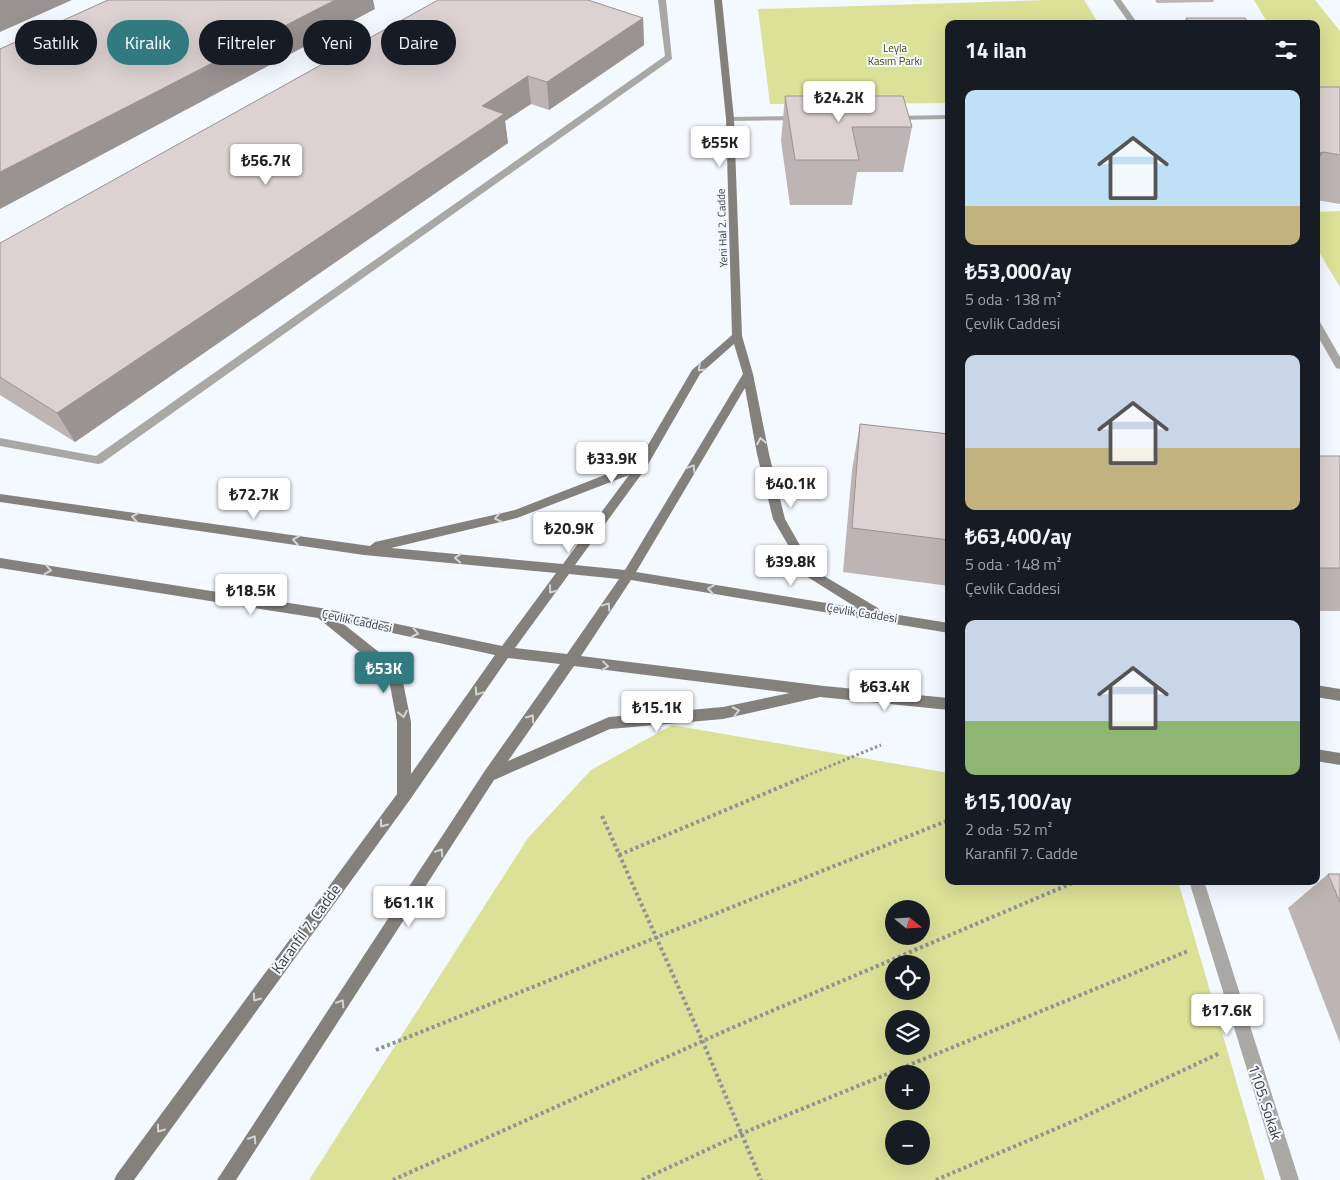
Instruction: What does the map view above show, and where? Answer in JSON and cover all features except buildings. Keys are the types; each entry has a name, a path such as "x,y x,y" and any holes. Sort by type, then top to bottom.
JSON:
{"main road":[{"name":"Yeni Hal 2. Cadde","path":"718,0 730,119 737,336 748,374 763,454 780,519 810,572 880,616"},
{"name":"Karanfil 7. Cadde","path":"123,1180 404,796 505,652 642,464 696,372 737,336"},
{"path":"226,1180 489,776 628,575 748,374"},
{"path":"0,498 364,550 517,514 642,464"},
{"name":"Çevlik Caddesi","path":"364,550 628,575 945,627"},
{"name":"Çevlik Caddesi","path":"0,563 321,613 505,652 824,692"},
{"path":"321,613 394,672 404,722 404,796"},
{"path":"489,776 609,723 723,714 824,692 945,704"},
{"path":"1320,692 1340,695"},
{"path":"1320,756 1340,759"}],"street":[{"path":"0,442 98,460 669,57 662,0"},
{"path":"1117,0 1131,20"},
{"path":"889,118 945,117"},
{"path":"730,119 810,118"},
{"path":"1320,331 1340,366"},
{"name":"1105. Sokak","path":"1197,885 1290,1180"}],"path":[{"path":"619,855 881,744"},
{"path":"602,816 743,1133 761,1180"},
{"path":"376,1050 945,822"},
{"path":"393,1180 944,935 1067,885"},
{"path":"642,1180 743,1133 1214,941"},
{"path":"936,1180 1081,1118 1246,1041"}],"green space":[{"name":"Leyla Kasım Parkı","path":"1084,0 1096,20 945,20 945,103 770,104 758,9"},
{"path":"1254,0 1315,0 1340,31 1340,99 1320,98 1320,20 1266,20"},
{"path":"1340,211 1340,287 1320,254 1320,212"},
{"path":"672,725 945,772 945,885 1179,885 1265,1180 309,1180 528,838 591,770"}]}
